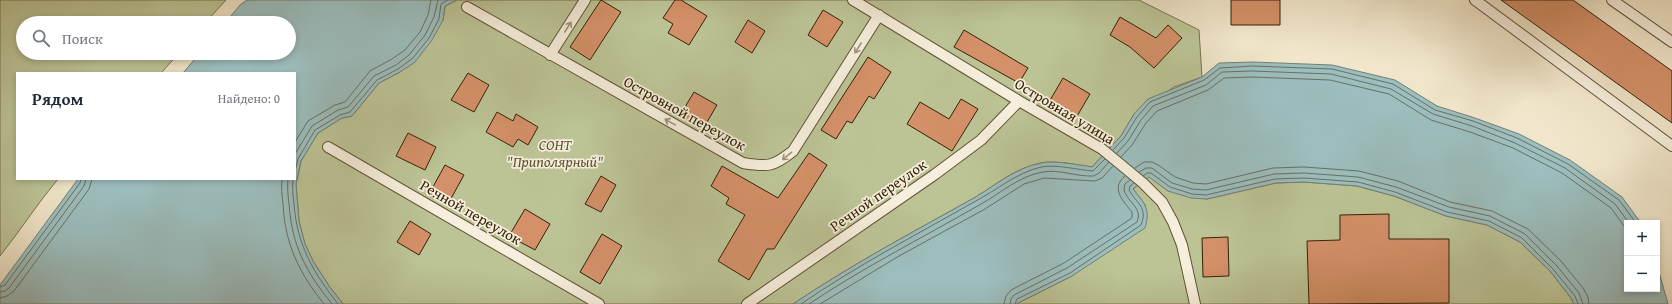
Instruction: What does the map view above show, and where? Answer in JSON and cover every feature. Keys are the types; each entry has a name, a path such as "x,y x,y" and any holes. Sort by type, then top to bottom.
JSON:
{"lane":[{"path":"550,55 585,0"},
{"name":"Островная улица","path":"853,0 1019,101 1102,149 1143,183 1162,202 1173,222 1182,245 1195,304"},
{"path":"1475,0 1672,146"},
{"path":"1612,0 1672,42"},
{"name":"Островной переулок","path":"466,7 743,163 772,165 781,161 793,151 879,15"},
{"name":"Речной переулок","path":"747,304 939,171 981,140 1019,101"},
{"name":"Речной переулок","path":"328,146 599,304"}],"green space":[{"path":"0,0 226,0 211,16 16,16 16,60 173,60 162,72 16,72 16,180 57,180 0,256"},
{"name":"СОНТ \"Приполярный\"","path":"457,0 1139,0 1199,30 1202,77 1174,87 1134,114 1121,136 1092,167 1046,162 1032,165 1014,173 974,198 860,262 793,304 343,304 313,261 305,244 299,221 296,184 301,161 318,133 342,118 352,116 379,83 400,72 443,20 445,6"},
{"path":"1149,176 1168,191 1207,199 1276,183 1304,182 1357,186 1394,196 1446,216 1487,225 1520,242 1550,271 1574,304 1016,304 1072,276 1146,206 1133,189"}],"water":[{"path":"247,0 457,0 445,6 443,20 432,40 415,62 379,83 352,116 342,118 318,133 301,161 296,184 299,221 305,244 313,261 343,304 0,304 0,285 77,180 296,180 296,72 184,72 194,60 296,60 296,16 231,16 240,5"},
{"path":"1252,62 1332,65 1395,80 1437,106 1519,134 1570,160 1622,197 1639,220 1624,220 1624,292 1660,292 1660,276 1668,304 1574,304 1550,271 1520,242 1487,225 1446,216 1394,196 1357,186 1304,182 1276,183 1207,199 1191,198 1168,191 1149,177 1133,189 1143,202 1147,211 1145,228 1072,276 1016,304 793,304 860,262 974,198 1014,173 1032,165 1046,162 1092,167 1121,136 1134,114 1148,99 1202,77 1219,63"}],"building":[{"path":"601,0 621,12 590,60 570,47"},
{"path":"675,0 681,0 707,16 689,45 668,33 673,24 663,18"},
{"path":"1231,0 1280,0 1280,25 1231,25"},
{"path":"1501,0 1573,0 1672,71 1672,123"},
{"path":"823,10 843,22 827,47 808,35"},
{"path":"1120,17 1156,38 1168,25 1182,38 1154,68 1130,47 1110,35"},
{"path":"748,20 765,31 752,53 735,42"},
{"path":"964,30 1028,68 1019,83 954,47"},
{"path":"868,57 891,72 874,99 869,96 852,123 847,121 836,139 821,130"},
{"path":"468,73 489,85 474,112 451,100"},
{"path":"1063,78 1090,94 1076,118 1049,102"},
{"path":"694,92 717,105 703,129 683,118 688,109 685,107"},
{"path":"961,99 978,109 952,151 907,124 920,102 949,119"},
{"path":"497,112 513,121 516,114 538,127 528,145 518,139 513,147 486,132"},
{"path":"408,133 436,147 425,170 396,156"},
{"path":"809,153 827,165 774,249 767,249 749,280 718,261 745,215 726,204 729,198 711,186 722,166 778,198"},
{"path":"445,165 464,175 448,204 429,194"},
{"path":"601,176 616,185 601,212 585,204"},
{"path":"525,209 550,224 535,250 509,236"},
{"path":"1389,214 1389,239 1449,239 1449,303 1309,304 1307,241 1340,240 1340,215"},
{"path":"410,221 431,234 419,255 397,242"},
{"path":"602,234 622,246 600,284 580,272"},
{"path":"1228,237 1229,276 1203,277 1202,238"}]}
